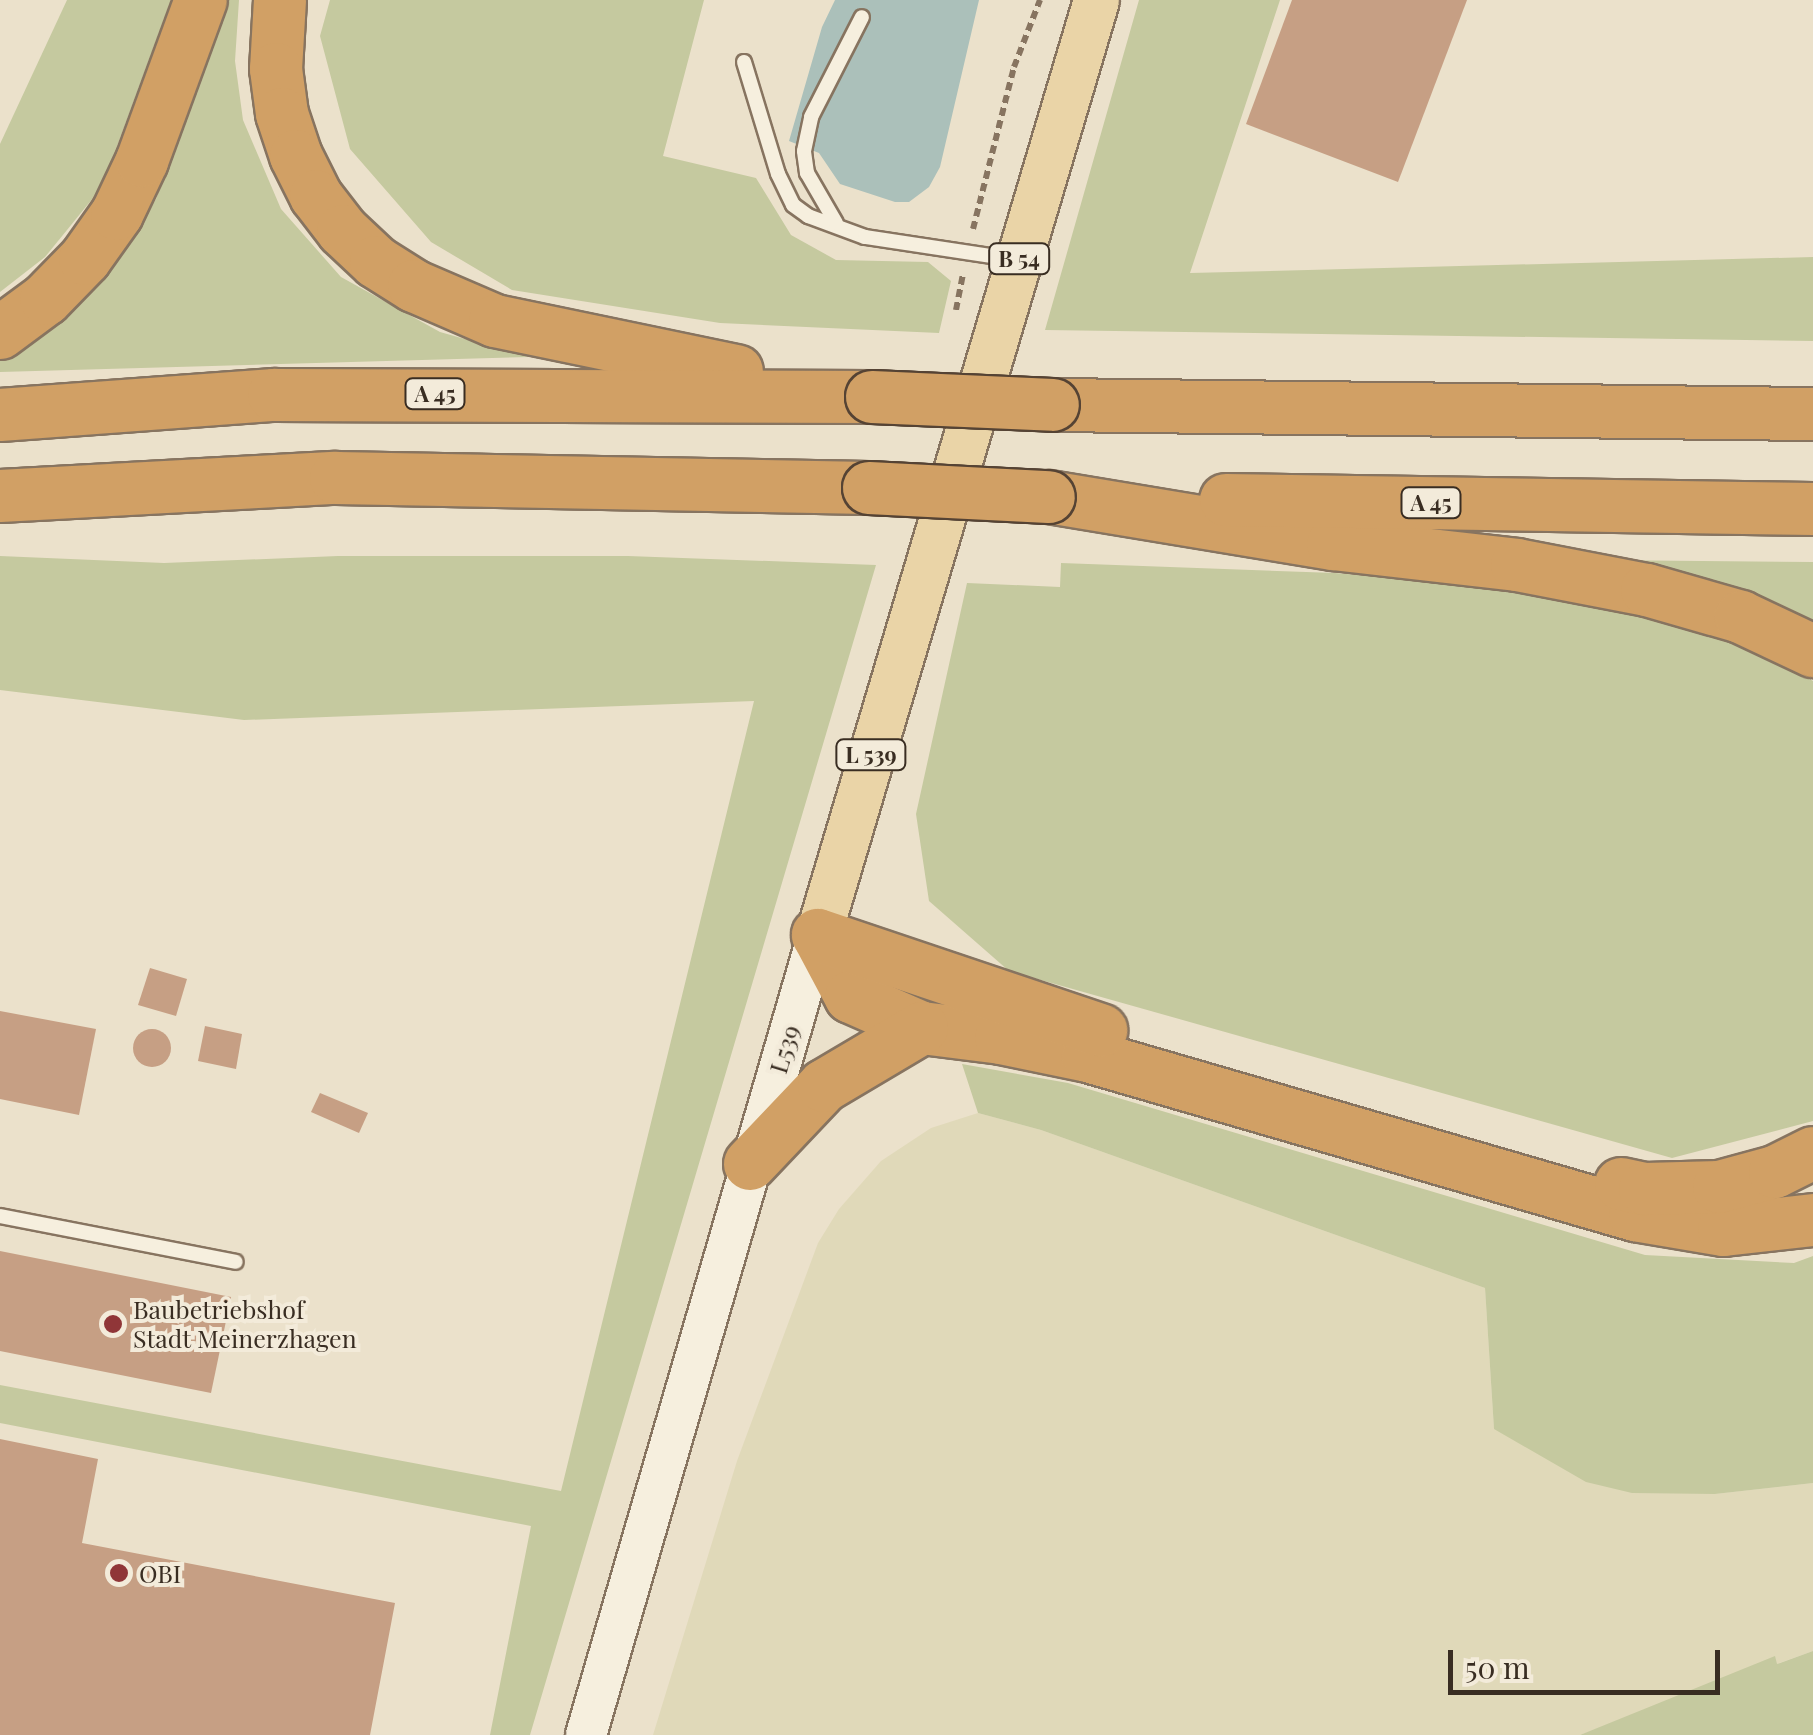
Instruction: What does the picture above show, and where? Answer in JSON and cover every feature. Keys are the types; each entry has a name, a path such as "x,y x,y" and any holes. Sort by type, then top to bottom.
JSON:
{"highway":[{"path":"0,333 46,300 117,214 142,162 201,0"},
{"path":"280,0 276,69 282,114 296,156 325,208 376,262 414,286 495,321 872,397"},
{"name":"A 45","path":"0,415 274,395 872,397 1053,405 1813,414"},
{"name":"A 45","path":"0,496 336,478 869,488 1049,497 1813,510"},
{"path":"1049,497 1333,544 1517,565 1647,590 1741,618 1813,651"},
{"path":"818,934 850,998 922,1028 1001,1038 1088,1056 1635,1215 1724,1230 1813,1220"},
{"path":"818,934 1252,1080 1536,1166 1645,1189 1719,1187 1775,1172 1813,1153"},
{"path":"750,1164 824,1086 922,1028"}],"main road":[{"path":"1066,0 1076,66"},
{"name":"B 54","path":"962,451 1096,0"},
{"name":"L 539","path":"818,934 962,451"},
{"name":"L539","path":"750,1164 818,934"},
{"name":"L 539","path":"586,1735 750,1164"}],"lane":[{"path":"836,223 807,173 804,151 812,117 834,64 862,16"},
{"path":"744,62 778,174 792,204 808,216 836,223 865,237 1018,260"},
{"path":"0,1216 236,1262"}],"path":[{"path":"956,310 1014,67 1040,0"}],"shaded area":[{"path":"978,1113 1041,1130 1485,1288 1494,1429 1715,1494 1813,1483 1813,1651 1580,1735 653,1735 737,1461 818,1243 839,1209 881,1161 931,1128"}],"green space":[{"path":"67,0 171,0 102,187 45,257 0,292 0,144"},
{"path":"229,0 239,0 235,61 243,120 281,209 341,277 440,332 529,357 0,372 0,357 48,329 100,281 156,199"},
{"path":"330,0 704,0 663,156 756,178 791,235 836,260 928,262 951,281 939,333 720,323 512,290 431,242 350,149 320,36"},
{"path":"1139,0 1280,0 1190,273 1813,257 1813,341 1045,330"},
{"path":"0,556 164,563 338,556 628,556 876,565 530,1735 490,1735 531,1526 0,1423 0,1385 561,1491 754,701 244,720 0,690"},
{"path":"1597,560 1813,562 1813,635"},
{"path":"1061,563 1335,573 1476,585 1625,609 1716,636 1791,667 1813,681 1813,1121 1672,1158 1009,971 929,901 916,814 967,583 1060,587"},
{"path":"962,1064 1068,1083 1645,1255 1794,1263 1813,1256 1813,1483 1715,1494 1632,1493 1586,1482 1494,1429 1485,1288 1041,1130 978,1113"},
{"path":"1813,1651 1813,1735 1580,1735 1775,1656 1777,1664"}],"water":[{"path":"835,0 979,0 940,167 929,187 909,202 895,202 840,184 819,153 789,141 822,27"}],"building":[{"path":"1292,0 1467,0 1398,182 1246,124"},
{"path":"150,968 187,979 176,1016 138,1005"},
{"path":"0,1011 96,1029 79,1115 0,1099"},
{"path":"205,1026 242,1034 236,1069 198,1061"},
{"path":"152,1029 166,1034 171,1048 166,1062 152,1067 138,1062 133,1048 138,1034"},
{"path":"320,1093 368,1113 359,1133 311,1112"},
{"name":"Baubetriebshof Stadt Meinerzhagen","path":"0,1251 231,1297 211,1393 0,1351"},
{"name":"OBI","path":"0,1439 98,1459 82,1543 395,1603 370,1735 0,1735"}],"place":[{"name":"Baubetriebshof Stadt Meinerzhagen","path":"113,1324"},
{"name":"OBI","path":"119,1573"}]}
